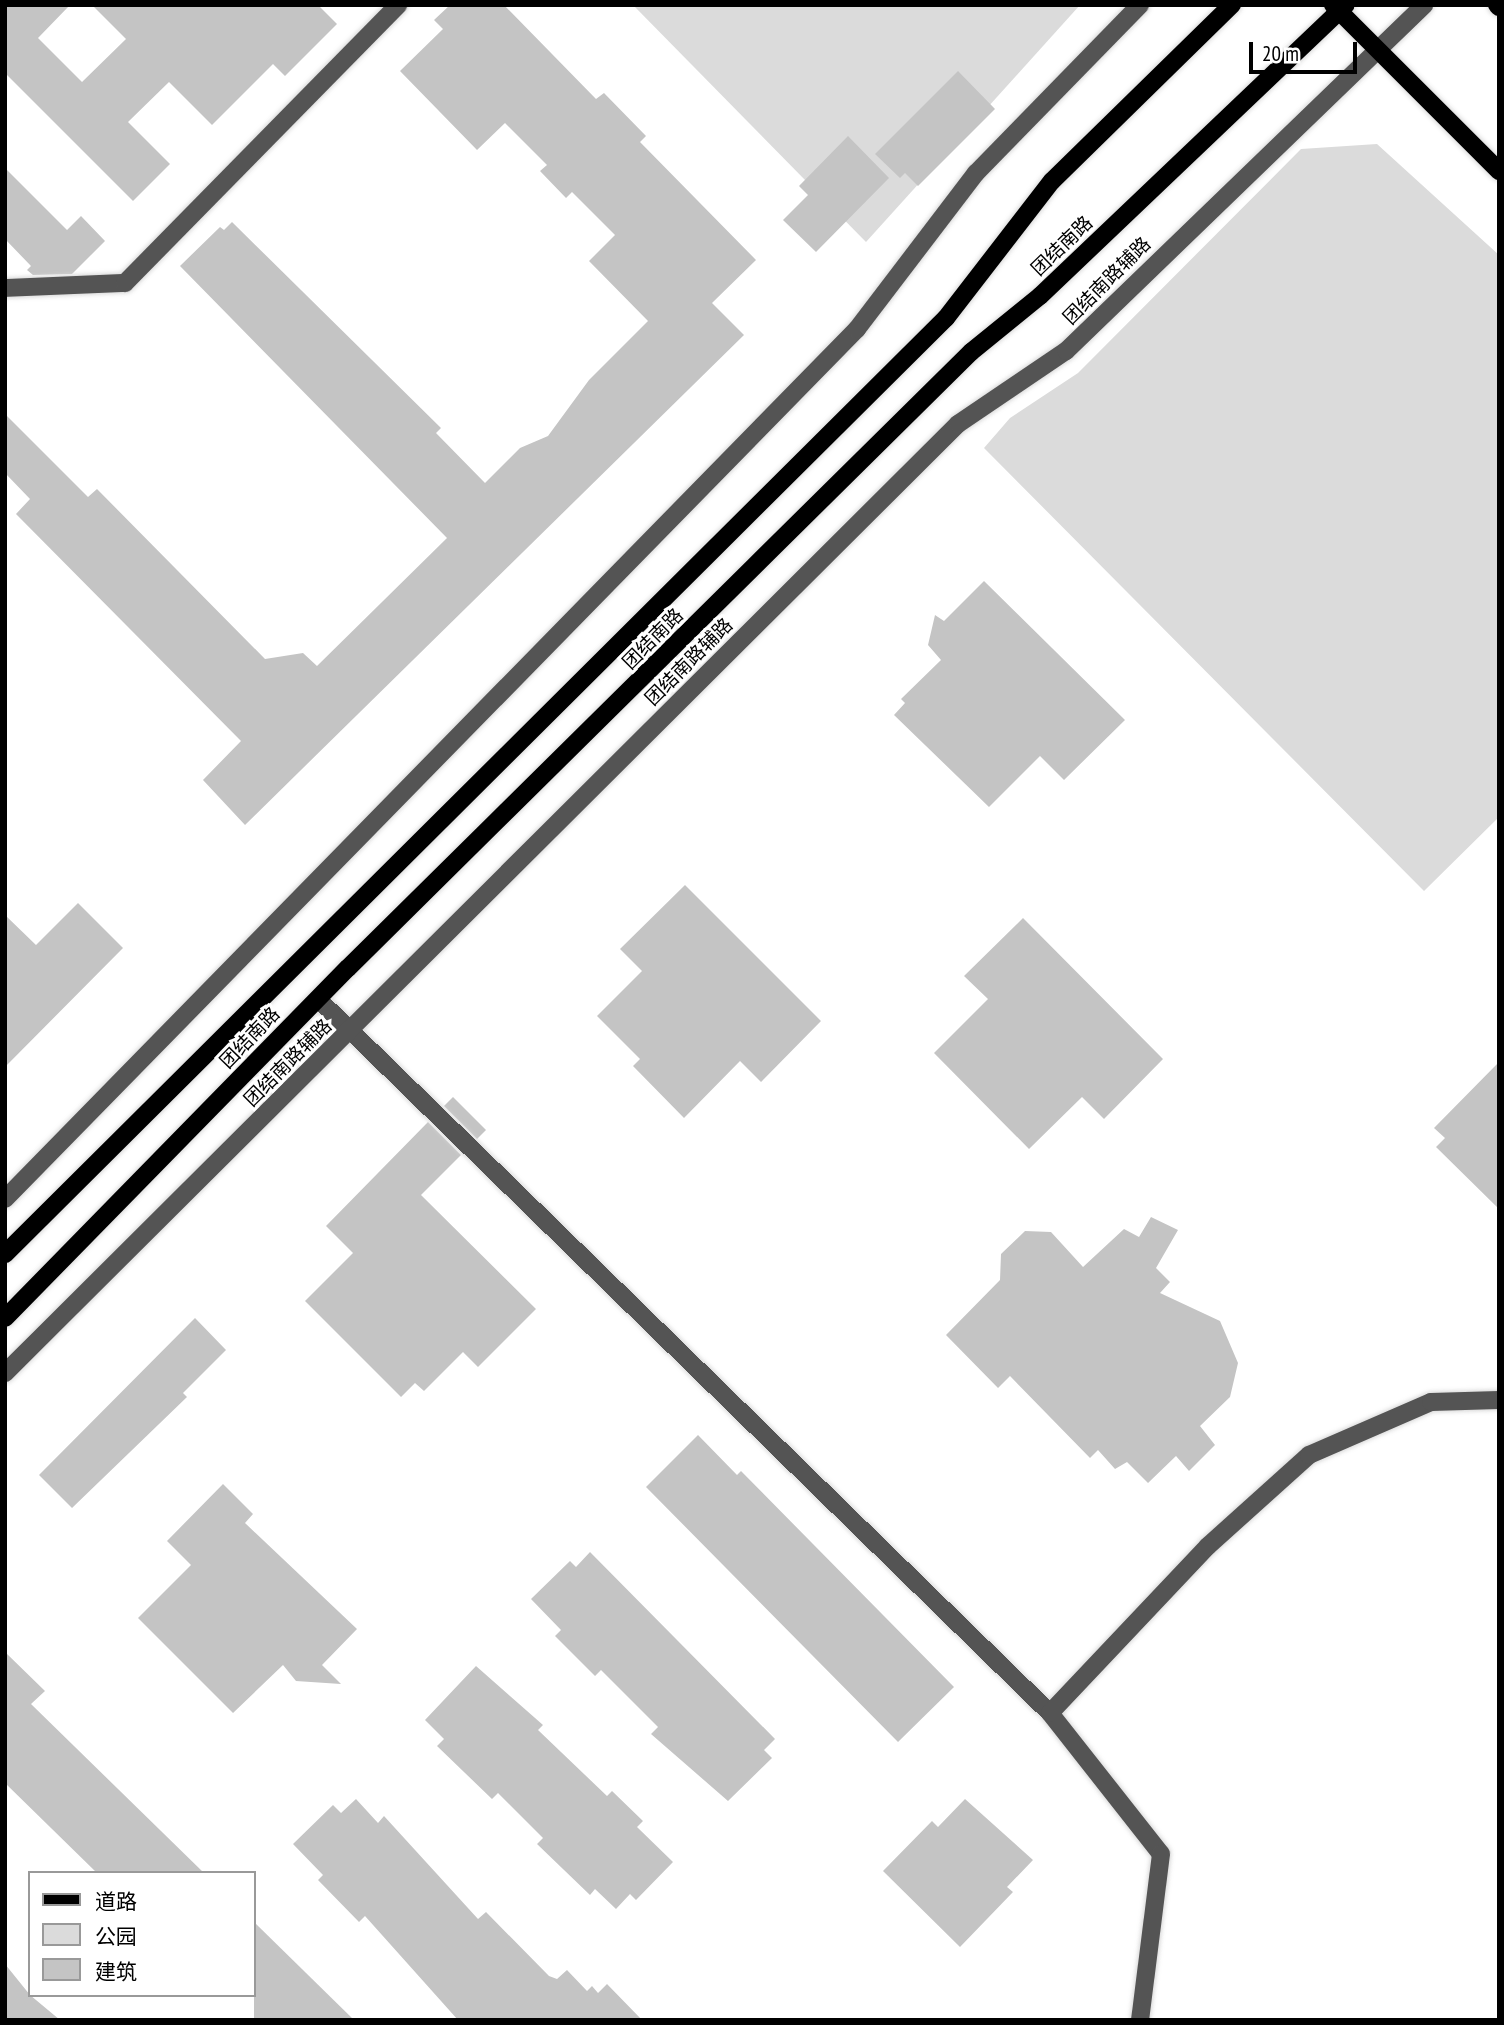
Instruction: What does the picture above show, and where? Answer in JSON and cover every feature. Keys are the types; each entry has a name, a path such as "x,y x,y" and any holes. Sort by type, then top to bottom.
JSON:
{"main road":[{"name":"团结南路","path":"5,1254 946,318 1052,181 1232,5"},
{"name":"团结南路","path":"5,1318 318,999 971,352 1041,296 1339,7"},
{"path":"1339,7 1375,50 1499,171"}],"street":[{"path":"5,288 125,283 398,5"},
{"path":"5,1199 857,329 976,173 1140,5"},
{"name":"团结南路辅路","path":"5,1373 958,424 1066,351 1423,5"},
{"path":"318,999 1050,1713 1161,1854 1140,2020"},
{"path":"1050,1713 1208,1546 1309,1455 1431,1402 1499,1400"}],"green space":[{"path":"633,5 1080,5 866,242"},
{"path":"1377,144 1499,255 1499,817 1424,891 984,448 1010,418 1078,373 1301,149"}],"building":[{"path":"5,5 70,5 38,38 82,82 126,39 92,5 318,5 337,24 285,76 273,64 212,125 169,82 128,122 170,164 133,201 5,73"},
{"path":"450,5 504,5 596,99 604,93 646,136 640,142 756,260 712,303 744,335 245,825 203,780 241,741 16,514 30,499 5,473 5,414 88,497 97,489 265,659 303,653 317,666 447,538 180,266 220,227 224,230 232,222 441,428 436,433 485,483 520,448 548,436 589,380 648,321 589,261 615,235 572,192 566,198 540,171 547,165 505,123 477,150 400,71 443,29 434,20"},
{"path":"958,71 995,109 918,186 905,173 900,178 875,154"},
{"path":"848,136 889,178 816,252 783,220 808,195 799,186"},
{"path":"5,168 67,230 81,216 105,241 72,274 33,275 27,270 31,266 5,239"},
{"path":"984,581 1125,720 1064,780 1040,756 989,807 894,715 905,703 901,699 941,660 928,645 935,615 944,621"},
{"path":"685,885 821,1021 761,1082 740,1061 684,1118 633,1066 640,1059 597,1016 642,971 620,949"},
{"path":"78,903 123,948 5,1067 5,915 36,945"},
{"path":"1023,918 1163,1059 1104,1119 1082,1097 1029,1149 934,1053 988,999 964,976"},
{"path":"1499,1062 1499,1209 1436,1147 1445,1138 1434,1128"},
{"path":"453,1097 486,1130 477,1139 444,1106"},
{"path":"428,1122 461,1155 421,1195 536,1309 478,1367 463,1352 424,1391 415,1383 401,1397 305,1301 353,1253 326,1226"},
{"path":"1151,1217 1178,1230 1156,1268 1170,1282 1160,1293 1220,1321 1238,1363 1230,1397 1200,1426 1215,1445 1189,1471 1176,1456 1148,1483 1127,1462 1115,1469 1098,1450 1090,1458 1010,1376 998,1388 946,1335 1000,1280 1001,1254 1025,1231 1051,1232 1083,1267 1124,1229 1139,1237"},
{"path":"195,1318 226,1350 183,1393 187,1397 72,1508 39,1475"},
{"path":"698,1435 737,1475 741,1471 954,1687 898,1742 646,1487"},
{"path":"223,1484 253,1514 245,1523 357,1629 322,1665 341,1684 296,1681 283,1665 233,1713 138,1618 191,1565 167,1541"},
{"path":"590,1552 775,1739 764,1750 772,1758 728,1801 651,1734 658,1727 601,1670 595,1676 555,1636 561,1630 531,1599 570,1561 576,1567"},
{"path":"5,1652 45,1691 31,1704 202,1871 95,1871 5,1783"},
{"path":"476,1666 543,1725 538,1730 607,1796 612,1791 643,1821 637,1827 673,1862 636,1900 630,1894 616,1909 595,1889 590,1895 537,1844 543,1838 498,1793 492,1799 437,1746 444,1739 425,1720"},
{"path":"356,1799 378,1823 384,1816 478,1919 486,1912 549,1976 557,1979 567,1970 587,1991 592,1986 598,1993 607,1984 642,2020 458,2020 365,1916 359,1922 318,1880 323,1875 293,1844 333,1805 341,1813"},
{"path":"965,1799 1033,1860 1007,1887 1013,1892 960,1947 883,1871 932,1821 938,1827"},
{"path":"256,1924 354,2020 254,2020"},
{"path":"5,1964 28,1993 28,1997 32,1997 60,2020 5,2020"}]}
